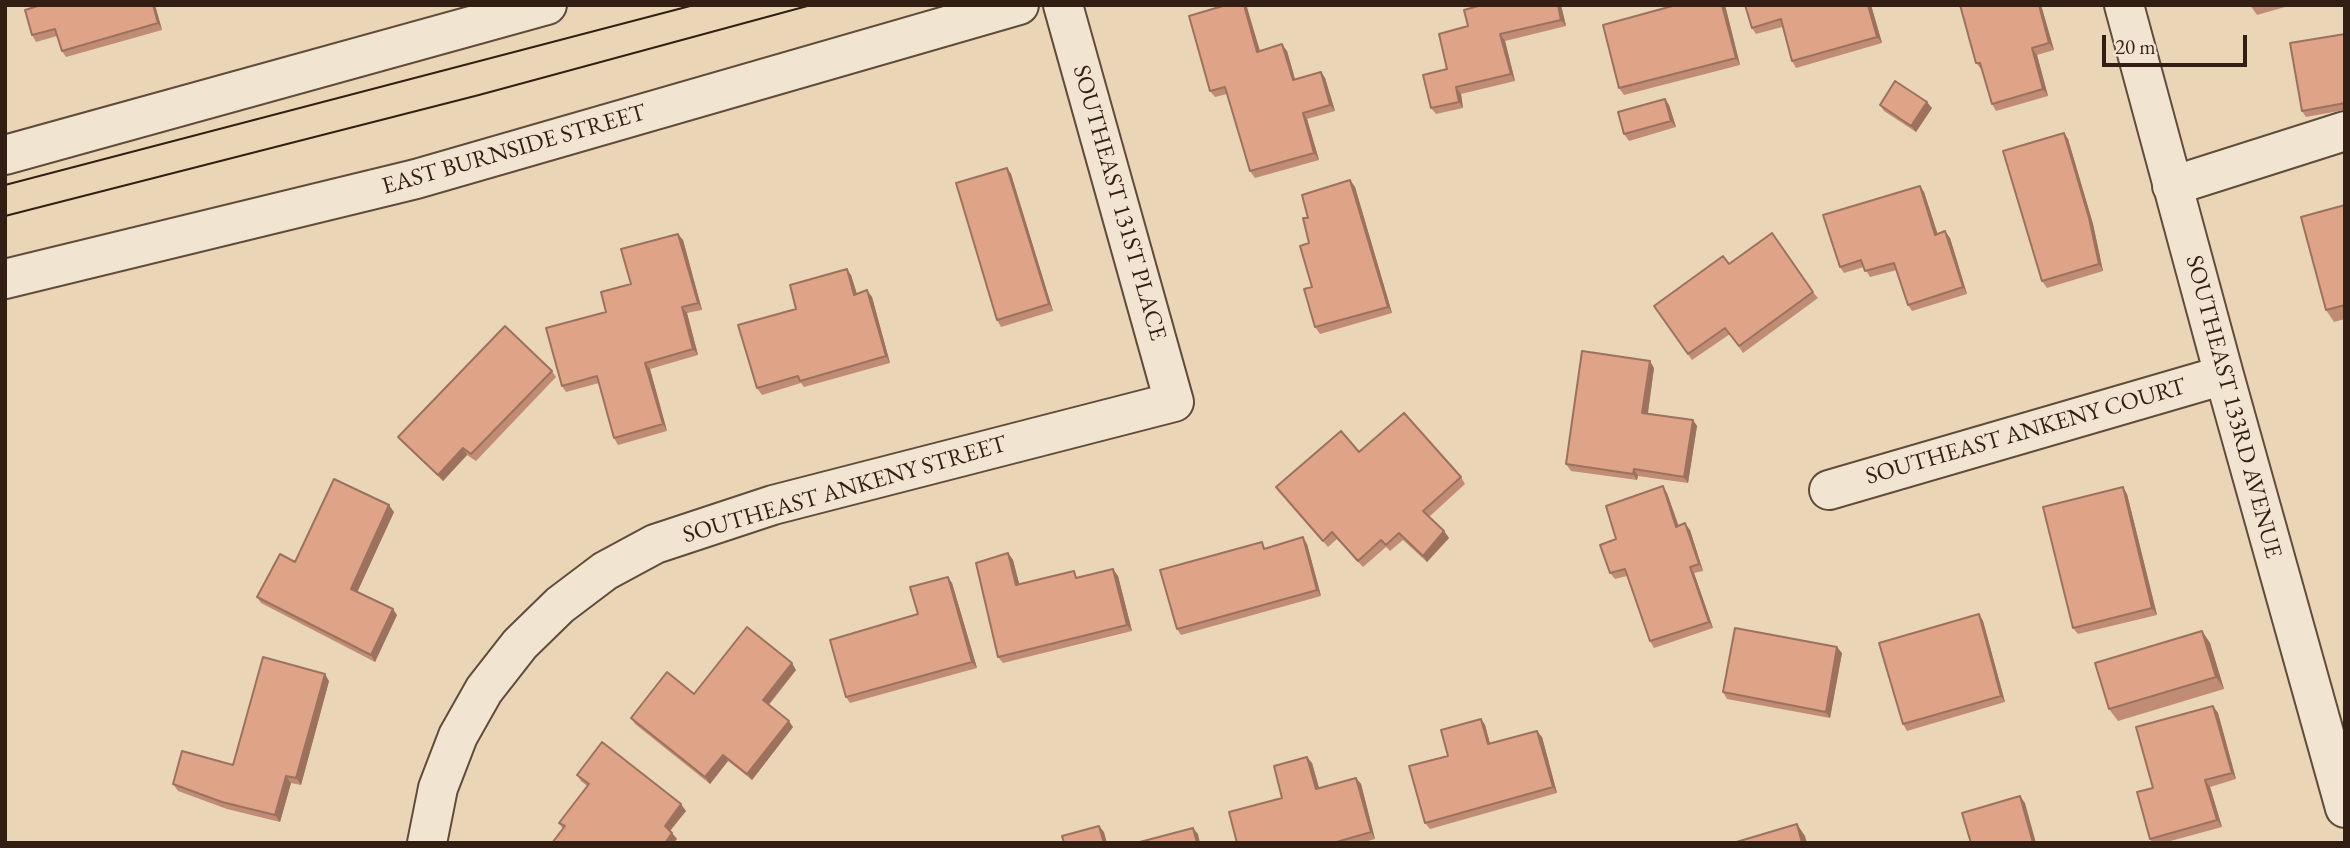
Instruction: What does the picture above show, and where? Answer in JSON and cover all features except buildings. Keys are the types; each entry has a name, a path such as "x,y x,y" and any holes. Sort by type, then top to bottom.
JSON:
{"street":[{"path":"5,155 547,5"},
{"name":"EAST BURNSIDE STREET","path":"5,279 416,178 1019,5"},
{"name":"SOUTHEAST 131ST PLACE","path":"1063,5 1174,402"},
{"name":"SOUTHEAST 133RD AVENUE","path":"2124,5 2345,808"},
{"path":"2172,186 2345,131"},
{"name":"SOUTHEAST ANKENY COURT","path":"1829,490 2224,375"},
{"name":"SOUTHEAST ANKENY STREET","path":"427,843 438,788 458,736 484,690 520,644 560,605 605,571 654,544 773,505 1174,402"}],"tram line":[{"path":"5,185 694,5"},
{"path":"5,216 479,95 811,5"}]}
